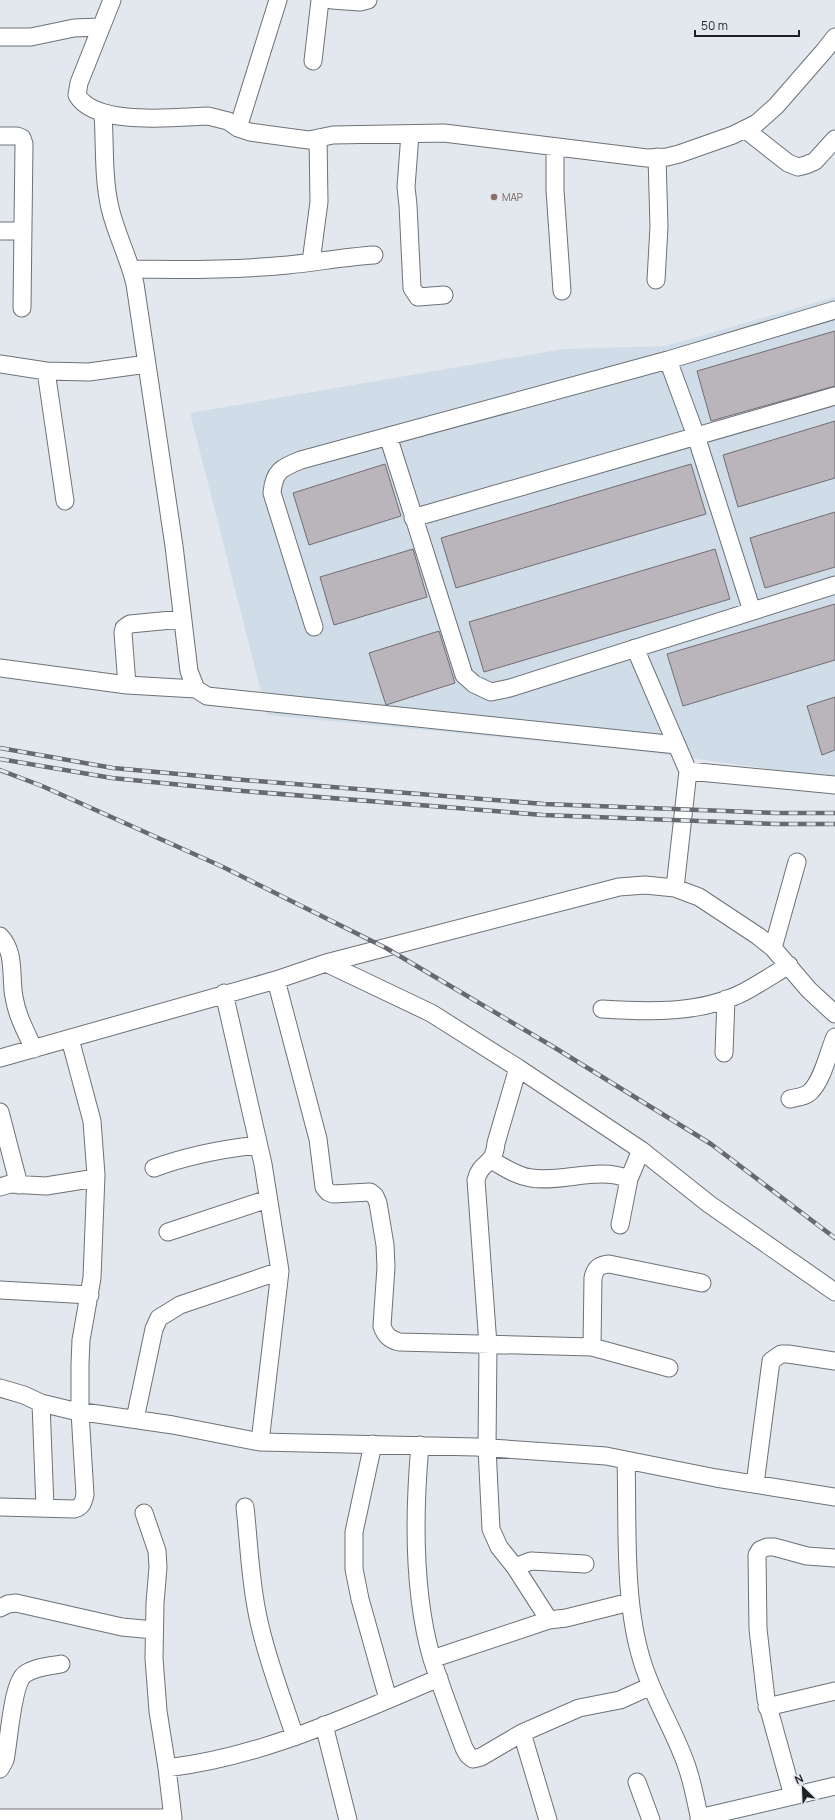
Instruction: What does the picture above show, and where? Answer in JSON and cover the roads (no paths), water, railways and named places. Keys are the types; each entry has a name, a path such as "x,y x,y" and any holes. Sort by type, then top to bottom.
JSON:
{"street":[{"path":"112,0 79,83 77,95 85,105 103,113 130,118 208,116 228,121 238,128 250,132 277,137 309,140 334,135 444,133 647,158 657,158 679,154 746,130 766,116 830,56 835,37"},
{"path":"238,128 278,0"},
{"path":"313,61 320,0"},
{"path":"332,0 360,2 368,0"},
{"path":"0,37 38,36 74,28 101,27"},
{"path":"103,113 110,207 114,222 132,269 174,546 189,671 196,689"},
{"path":"746,130 788,163 798,167 806,166 815,161 835,139"},
{"path":"410,134 406,170 406,187 412,288 418,297 422,298 444,295"},
{"path":"0,136 17,136 22,138 24,144 22,308"},
{"path":"311,262 319,202 318,138"},
{"path":"555,147 555,190 562,291"},
{"path":"656,280 659,227 657,158"},
{"path":"0,231 23,231"},
{"path":"132,269 205,270 287,265 342,257 374,255"},
{"path":"314,628 272,493 273,480 284,467 301,460 668,360 835,310"},
{"path":"668,360 696,436 752,611"},
{"path":"0,364 46,371 89,372 147,364"},
{"path":"46,371 65,501"},
{"path":"413,518 835,396"},
{"path":"388,436 464,676 474,684 491,692 835,585"},
{"path":"127,685 124,628 130,624 182,619"},
{"path":"635,648 688,771 675,888"},
{"path":"0,668 127,685 196,689 208,696 677,745"},
{"path":"688,771 835,785"},
{"path":"774,948 797,862"},
{"path":"0,1058 70,1039 224,993 276,980 326,963 619,887 644,885 675,888 699,897 758,936 774,948 808,990 835,1014"},
{"path":"0,936 6,942 11,955 14,997 19,1017 34,1049"},
{"path":"326,963 431,1013 518,1068 641,1150 708,1204 835,1292"},
{"path":"602,1009 646,1012 678,1010 726,999 743,993 788,965"},
{"path":"276,980 318,1139 324,1187 328,1192 333,1194 370,1192 375,1196 378,1203 385,1260 382,1326 384,1333 390,1339 399,1342 592,1347 669,1368"},
{"path":"224,993 258,1145 280,1271 260,1442"},
{"path":"724,1053 726,999"},
{"path":"790,1099 806,1094 814,1087 818,1081 835,1037"},
{"path":"0,1507 74,1509 80,1507 83,1503 85,1495 80,1412 81,1340 92,1278 96,1178 92,1121 70,1039"},
{"path":"518,1068 496,1143 495,1154 491,1160 478,1172 476,1189 488,1345 487,1448 491,1530 498,1547 515,1567 549,1620"},
{"path":"0,1112 19,1185"},
{"path":"154,1168 178,1159 219,1149 258,1145"},
{"path":"620,1225 629,1179 641,1150"},
{"path":"491,1160 522,1176 531,1178 543,1179 616,1174 629,1179"},
{"path":"0,1187 10,1184 46,1186 96,1178"},
{"path":"168,1232 268,1200"},
{"path":"592,1347 593,1278 595,1270 601,1264 609,1264 702,1283"},
{"path":"135,1420 154,1329 159,1318 180,1305 280,1271"},
{"path":"0,1290 90,1295"},
{"path":"755,1484 771,1361 780,1354 835,1361"},
{"path":"0,1388 41,1402 80,1412 173,1425 260,1442 420,1445 596,1455 835,1497"},
{"path":"41,1402 45,1508"},
{"path":"373,1444 354,1532 354,1569 360,1599 388,1699"},
{"path":"420,1445 416,1489 417,1543 423,1617 432,1659 464,1748 468,1755 473,1759 481,1758 522,1734 579,1708 620,1700 651,1686"},
{"path":"626,1460 630,1602 634,1628 642,1660 651,1686 687,1768 700,1819 835,1786"},
{"path":"245,1507 253,1586 258,1616 271,1665 295,1737"},
{"path":"0,1818 173,1819 158,1711 154,1658 154,1630 158,1566 157,1551 144,1513"},
{"path":"792,1796 767,1707 758,1629 757,1555 760,1550 767,1547 774,1547 807,1556 835,1558"},
{"path":"515,1567 531,1561 586,1564"},
{"path":"432,1659 549,1620 566,1618 630,1602"},
{"path":"0,1608 8,1604 16,1603 122,1627 154,1630"},
{"path":"0,1769 5,1760 15,1694 21,1677 33,1670 61,1664"},
{"path":"167,1768 198,1764 226,1758 295,1737 439,1678"},
{"path":"767,1707 835,1691"},
{"path":"324,1725 348,1820"},
{"path":"522,1734 548,1820"},
{"path":"637,1782 651,1820"}],"railway":[{"path":"0,748 113,768 544,804 777,813 835,813"},
{"path":"0,759 112,778 243,791 543,815 777,824 835,824"},
{"path":"0,770 42,786 223,867 386,948 552,1046 711,1144 835,1238"}],"place":[{"name":"MAP","path":"494,197"}]}
